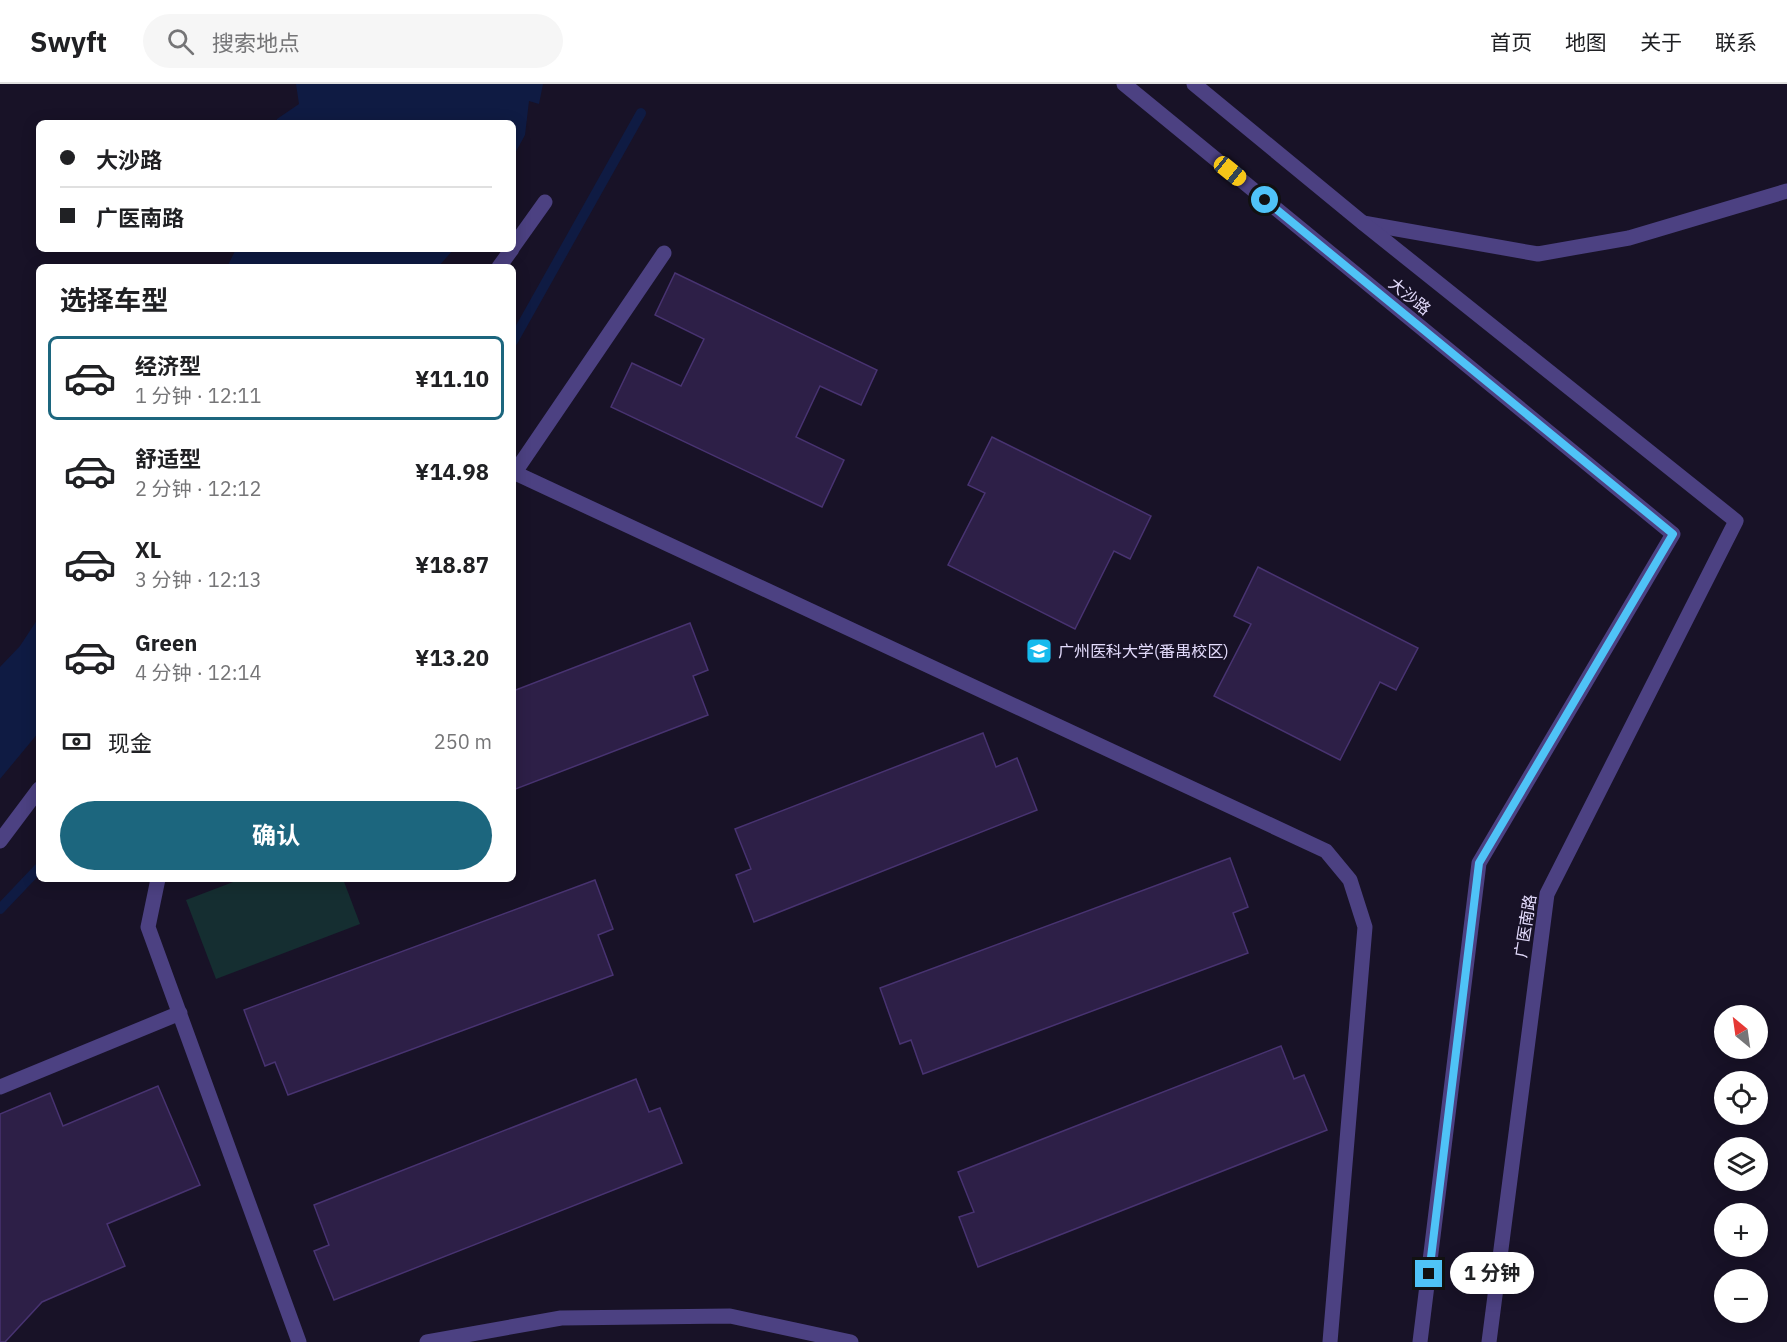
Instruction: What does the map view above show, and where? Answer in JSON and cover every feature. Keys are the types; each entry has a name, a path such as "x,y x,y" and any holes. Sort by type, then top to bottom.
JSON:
{"street":[{"name":"大沙路","path":"1124,84 1673,534 1479,863 1420,1342"},
{"name":"大沙路","path":"1194,84 1363,223 1736,521"},
{"path":"1363,223 1538,254 1629,238 1787,191"},
{"path":"516,242 545,202"},
{"path":"516,470 664,253"},
{"path":"516,474 1326,851 1350,880 1365,927 1330,1342"},
{"name":"广医南路","path":"1490,1342 1546,894 1736,521"},
{"path":"0,841 36,793"},
{"path":"156,882 148,927 299,1342"},
{"path":"0,1087 180,1012"},
{"path":"427,1342 561,1318 719,1316 730,1316 851,1342"}],"green space":[{"path":"233,882 344,882 360,924 216,979 186,900"}],"water":[{"path":"296,84 543,84 539,104 529,101 525,135 516,152 516,120 277,120 299,104"},
{"path":"234,252 451,252 441,264 228,264"},
{"path":"36,622 36,736 0,779 0,667 20,646"}],"building":[{"path":"675,273 877,370 861,405 820,386 796,437 844,460 822,507 611,407 632,363 681,386 704,339 655,315"},
{"path":"992,437 1151,516 1130,559 1114,551 1075,629 948,565 985,493 968,485"},
{"path":"1258,567 1418,648 1396,690 1380,682 1340,760 1214,696 1251,624 1234,616"},
{"path":"690,623 708,670 693,676 708,715 516,789 516,690"},
{"path":"983,733 996,767 1017,758 1037,810 754,922 736,875 751,869 735,829"},
{"path":"1230,858 1248,907 1233,913 1248,953 923,1074 911,1040 900,1044 880,988"},
{"path":"595,880 613,929 598,935 613,975 288,1095 275,1062 265,1066 244,1010"},
{"path":"1281,1046 1294,1079 1304,1075 1327,1130 978,1267 959,1217 974,1212 958,1172"},
{"path":"636,1079 649,1112 660,1108 682,1163 334,1300 314,1251 329,1245 314,1205"},
{"path":"158,1086 200,1185 107,1224 125,1266 42,1302 5,1342 0,1342 0,1114 50,1093 63,1126"}],"waterway":[{"path":"516,336 641,113"},
{"path":"0,909 36,871"}],"place":[{"name":"广州医科大学(番禺校区)","path":"1039,651"}],"route":[{"path":"1265,200 1673,534 1479,863 1429,1274"}]}
